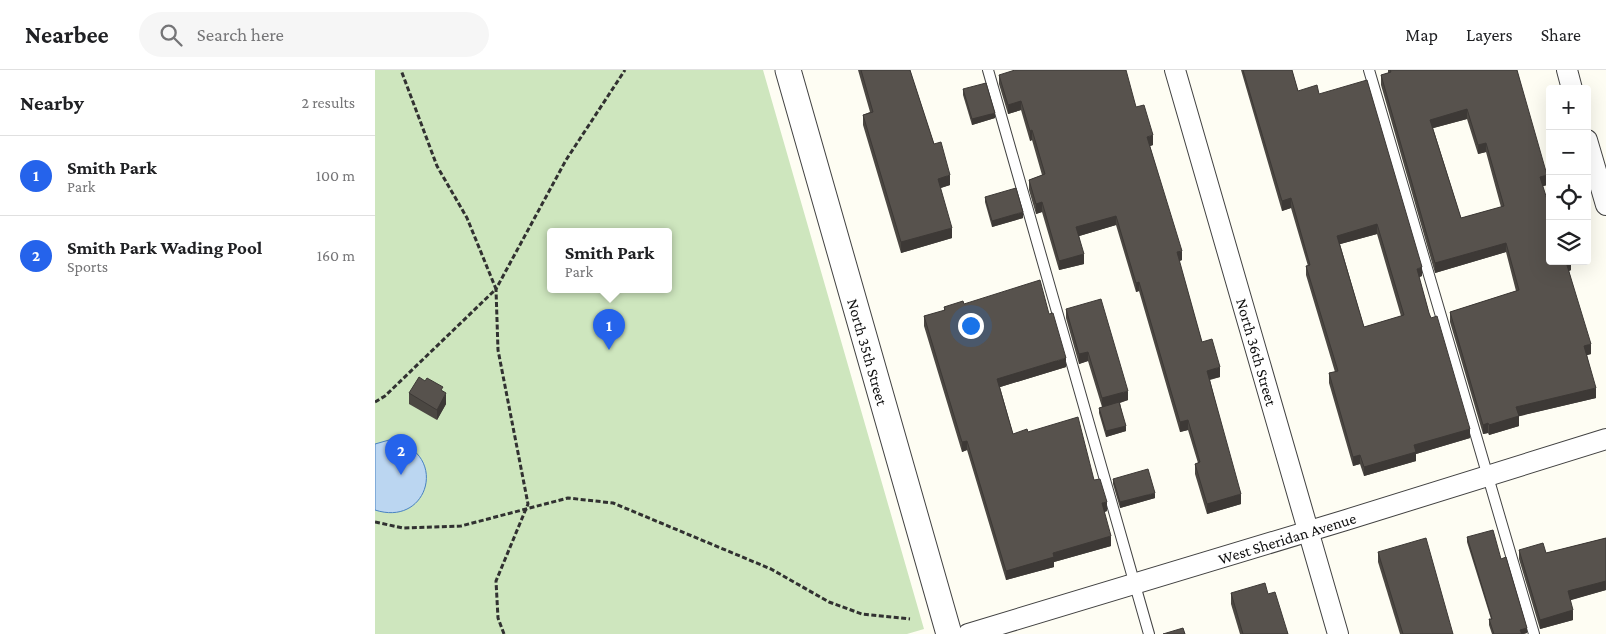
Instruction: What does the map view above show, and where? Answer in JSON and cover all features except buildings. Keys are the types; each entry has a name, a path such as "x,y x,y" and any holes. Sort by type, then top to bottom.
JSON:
{"street":[{"name":"North 35th Street","path":"788,70 949,634"},
{"name":"North 36th Street","path":"1175,70 1338,634"},
{"path":"1567,70 1571,85"},
{"path":"1591,154 1606,205"},
{"name":"West Sheridan Avenue","path":"968,634 1309,532 1606,438"}],"lane":[{"path":"988,70 1149,634"},
{"path":"1369,70 1534,634"}],"path":[{"path":"401,70 437,166 467,218 496,288 498,350 528,504 496,582 498,618 504,634"},
{"path":"375,402 385,396 496,288 566,160 625,70"},
{"path":"375,522 403,528 461,526 568,498 613,503 771,569 829,602 862,614 910,619"}],"green space":[{"path":"375,70 763,70 924,629 907,634 375,634"}],"water":[{"path":"389,440 408,447 420,458 426,471 425,486 420,498 409,508 394,513 375,510 375,444"}],"place":[{"name":"Smith Park","path":"609,350"},
{"name":"Smith Park Wading Pool","path":"401,475"}]}
